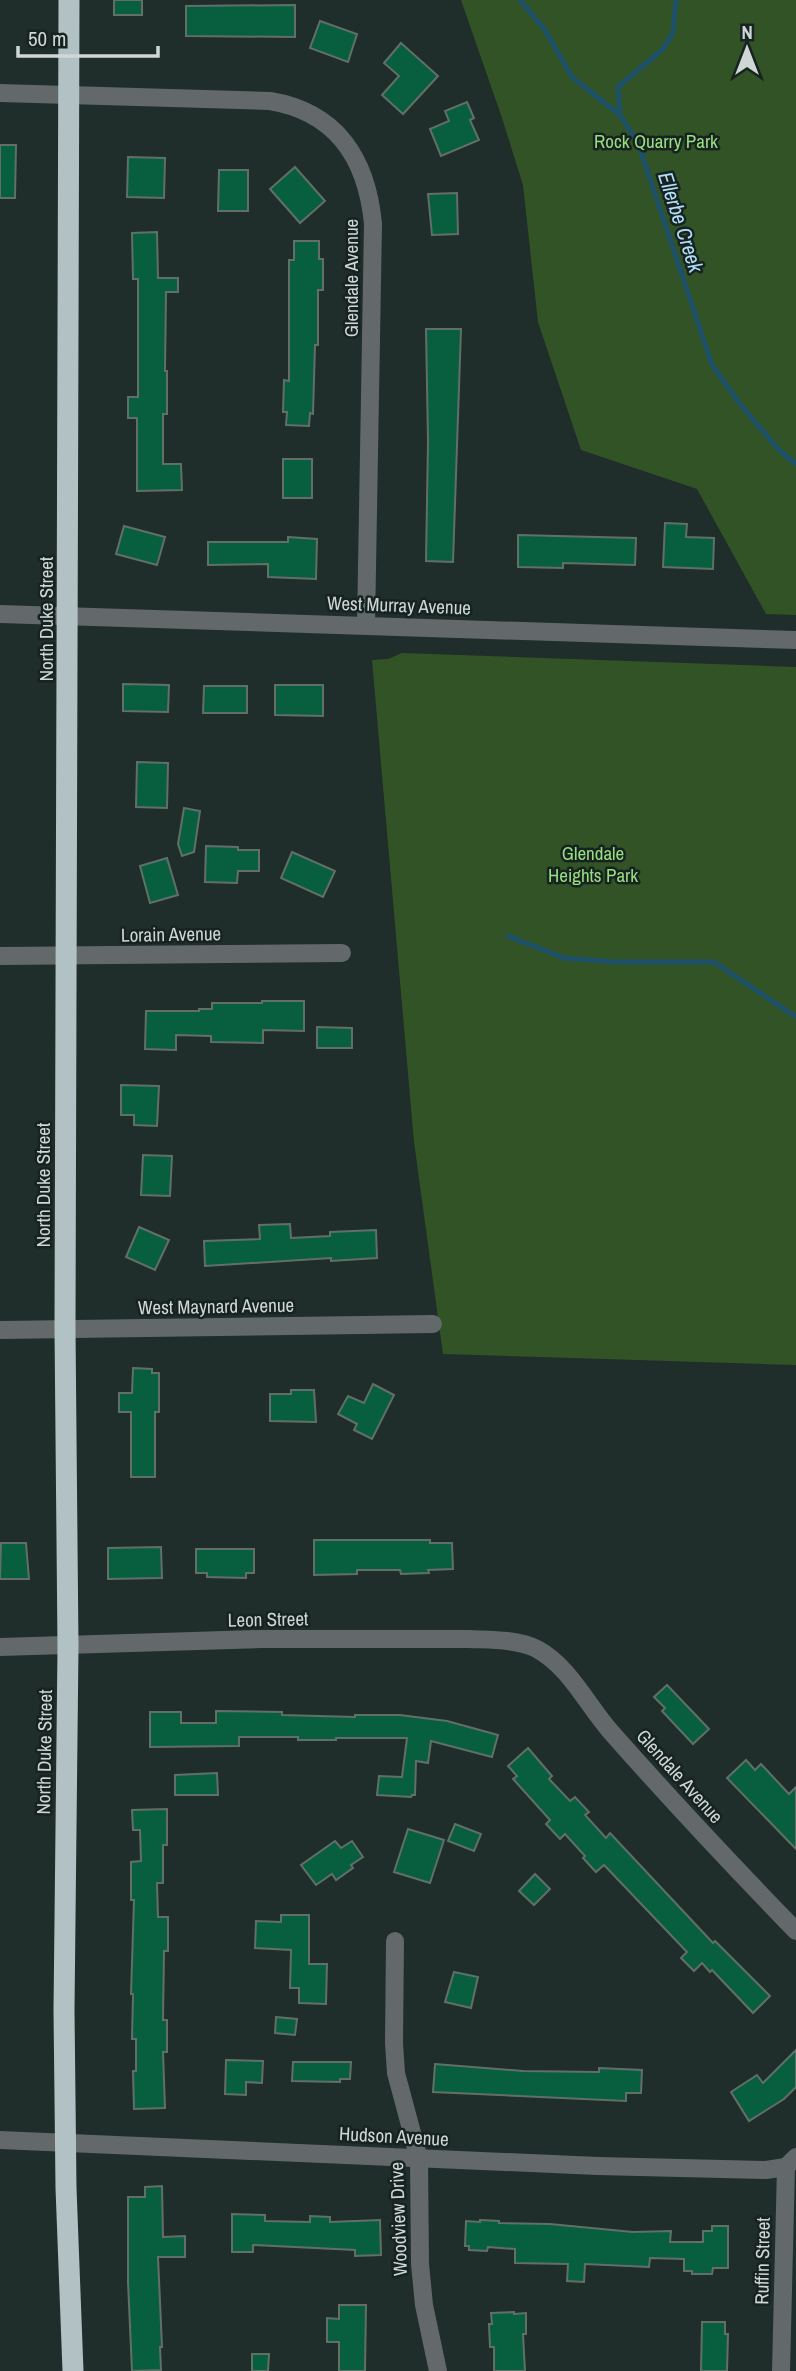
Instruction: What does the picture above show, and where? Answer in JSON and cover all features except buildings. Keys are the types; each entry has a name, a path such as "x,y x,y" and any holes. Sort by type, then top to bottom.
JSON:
{"highway":[{"name":"North Duke Street","path":"69,0 65,1329 68,1647 64,2010 73,2371"}],"street":[{"name":"Glendale Avenue","path":"0,93 254,99 285,103 318,117 351,149 361,167 368,190 373,224 366,625"},
{"name":"West Murray Avenue","path":"0,614 796,640"},
{"name":"Lorain Avenue","path":"0,956 342,953"},
{"name":"West Maynard Avenue","path":"0,1330 433,1324"},
{"name":"Leon Street","path":"0,1647 260,1639 469,1639 503,1641 535,1648"},
{"name":"Glendale Avenue","path":"535,1648 558,1665 609,1729 796,1931"},
{"name":"Woodview Drive","path":"395,1941 394,2043 397,2073 418,2158 420,2264 424,2305 438,2371"},
{"name":"Hudson Avenue","path":"0,2140 626,2167 766,2170 791,2162"},
{"name":"Ruffin Street","path":"781,2371 791,2162"}],"green space":[{"name":"Rock Quarry Park","path":"461,0 796,0 796,615 766,614 697,489 581,450 538,322 523,185"},
{"name":"Glendale Heights Park","path":"402,653 796,667 796,1365 443,1354 414,1142 372,660 388,659"}],"waterway":[{"name":"Ellerbe Creek","path":"520,0 545,30 572,77 620,115 638,143 712,365 740,404 779,450 796,464"},
{"path":"620,115 618,87 663,49 673,33 676,0"},
{"path":"508,936 564,958 615,962 714,962 796,1017"}]}
